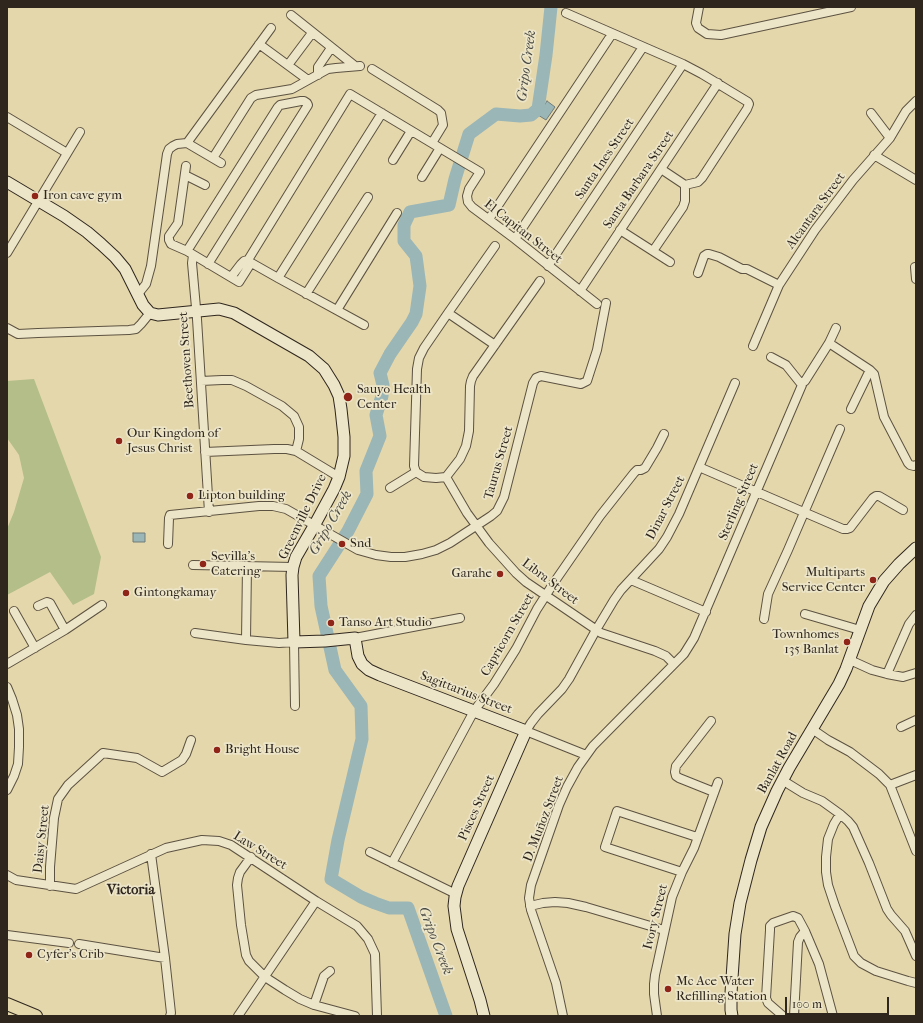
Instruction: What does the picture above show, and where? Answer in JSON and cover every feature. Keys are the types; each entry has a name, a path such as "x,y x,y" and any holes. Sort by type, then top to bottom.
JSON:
{"main road":[{"path":"7,1004 36,1016"}],"street":[{"path":"699,7 696,23 698,28 707,34 722,35 816,11 850,7"},
{"path":"566,13 682,64 718,83 746,100 749,104 698,182 685,185 661,169"},
{"path":"213,158 251,98 256,95 292,89 332,68 358,66 331,48 291,15"},
{"path":"187,143 271,28"},
{"path":"288,65 312,32"},
{"path":"489,219 612,34"},
{"path":"259,44 308,80"},
{"path":"515,239 643,47"},
{"path":"318,75 318,67 331,48"},
{"name":"Santa Ines Street","path":"548,266 682,64"},
{"path":"372,69 438,110 443,125 432,143"},
{"name":"Santa Barbara Street","path":"580,291 718,83"},
{"name":"El Capitan Street","path":"250,262 350,94 480,172 469,189 467,196 468,202 472,207 597,304"},
{"path":"190,253 278,107 280,105 304,101 308,105 208,264"},
{"name":"Alcantara Street","path":"753,346 779,285 815,230 853,180 890,138 906,111 916,101"},
{"path":"278,278 382,113"},
{"path":"871,113 890,138"},
{"path":"7,117 67,153"},
{"path":"393,160 411,131"},
{"path":"7,253 80,132"},
{"path":"138,294 146,284 151,266 167,154 169,149 173,146 187,143 221,163"},
{"path":"422,177 440,148"},
{"path":"874,155 916,180"},
{"path":"186,166 178,223 170,236 169,240 171,244 190,253 239,282 250,262"},
{"path":"185,174 205,186"},
{"path":"7,182 87,232 115,257 124,269 143,306 150,313 141,324 130,330 18,334 7,328"},
{"path":"653,252 683,208 685,201 685,185"},
{"path":"306,294 368,197"},
{"path":"337,310 397,213"},
{"path":"620,230 670,262"},
{"path":"495,246 448,313 419,358 417,369 414,466 416,472 424,477 446,477 460,459 466,446 469,431 471,381 473,376 540,281"},
{"name":"Beethoven Street","path":"190,253 196,311 209,512"},
{"path":"698,273 706,254 709,254 719,257 742,269 747,269 779,285"},
{"path":"231,278 240,264 244,261 250,262 364,325"},
{"path":"915,267 916,279"},
{"name":"Taurus Street","path":"168,544 170,515 259,506 273,506 286,509 358,550 376,555 405,557 436,550 476,526 497,511 504,497 533,383 536,378 541,376 581,384 587,381 597,350 606,303"},
{"name":"Greenville Drive","path":"150,313 158,314 219,309 234,313 310,356 324,369 334,384 341,409 345,446 344,456 339,477 296,557 293,566 295,706"},
{"path":"448,313 495,345"},
{"path":"805,381 829,343 836,328"},
{"path":"829,343 874,374 884,417 908,463 910,466 916,465"},
{"name":"Sterling Street","path":"674,664 684,654 694,638 706,612 802,385 786,365 771,357"},
{"path":"851,409 870,370"},
{"path":"201,381 232,380 282,406 294,416 299,427 299,439 296,451"},
{"name":"Dinar Street","path":"596,630 621,590 659,549 667,537 735,382"},
{"path":"764,619 768,594 840,429"},
{"name":"Capricorn Street","path":"392,863 474,711 516,650 546,595 600,516 634,473 637,470 645,468 658,448 664,434"},
{"path":"205,452 287,449 296,451 339,477"},
{"path":"699,467 843,529 850,528 876,496 879,496 903,510"},
{"path":"390,488 416,472"},
{"name":"Libra Street","path":"446,477 476,526 516,573 601,633 666,656 674,664"},
{"name":"Banlat Road","path":"730,1016 735,934 740,903 761,827 782,780 837,688 850,660 869,606 884,581 916,548"},
{"path":"193,565 293,566"},
{"path":"246,640 248,566"},
{"path":"631,580 706,612"},
{"path":"38,606 47,602 50,603 65,630"},
{"path":"7,664 65,630 102,605"},
{"path":"14,611 35,648"},
{"path":"805,614 860,630"},
{"path":"887,674 909,624 916,615"},
{"path":"195,633 279,643 355,638 460,618"},
{"name":"Pisces Street","path":"484,1016 457,929 454,906 458,886 526,731 538,714 562,689 569,679 596,630"},
{"name":"Sagittarius Street","path":"355,638 358,656 362,664 369,670 586,755"},
{"path":"850,660 872,670 887,674 903,677 916,673"},
{"name":"D. Muñoz Street","path":"563,1016 556,983 530,906 529,898 531,885 559,805 567,787 586,755 674,664"},
{"path":"7,687 17,715 20,747 18,764 7,790"},
{"path":"901,726 916,720"},
{"path":"711,721 676,766 675,772 676,776 679,778 714,792"},
{"path":"812,729 850,752 879,774 890,785 916,851"},
{"name":"Daisy Street","path":"50,886 54,818 58,799 68,785 103,753 136,758 162,772 182,760 191,740"},
{"path":"890,785 916,775"},
{"path":"782,780 802,793 822,801 840,814 853,827 887,909 905,931 916,956"},
{"name":"Ivory Street","path":"657,1016 654,984 655,975 672,897 691,855 718,782"},
{"path":"682,872 605,847 617,811 697,837"},
{"path":"840,814 828,839 826,872 828,885 854,956 861,963 876,971 916,982"},
{"name":"Law Street","path":"50,886 76,889 166,848 202,840 219,841 231,845 357,926 368,939 375,954 377,1016"},
{"path":"370,852 456,894"},
{"path":"151,854 165,958 171,1013 170,1016"},
{"path":"251,857 240,872 237,885 240,919 246,955 249,961 265,977 300,999 314,1005 355,1016"},
{"path":"7,875 16,880 50,886"},
{"path":"238,1016 316,901"},
{"path":"530,906 555,902 586,906 664,930"},
{"path":"783,1016 768,1003 766,998 770,926 773,923 793,916 798,918 819,964 833,1016"},
{"path":"794,1016 798,942 805,931"},
{"path":"7,934 69,943"},
{"path":"79,944 165,958"},
{"path":"314,1005 324,976 330,971"}],"green space":[{"path":"34,379 101,557 94,594 73,605 50,572 7,595 7,529 14,512 24,478 19,455 7,438 7,381"}],"water":[{"path":"547,101 555,107 546,120 538,115"},
{"path":"133,533 145,533 145,542 133,542"}],"waterway":[{"name":"Gripo Creek","path":"446,1016 408,908 389,908 375,903 361,897 331,879 338,840 362,739 361,706 335,670 321,606 319,576 348,531 367,494 366,471 380,436 376,415 382,396 383,385 380,373 390,354 416,314 420,286 416,256 404,241 404,225 410,212 449,205 455,179 469,134 496,114 520,116 531,115 538,109 551,7"}],"place":[{"name":"Iron cave gym","path":"35,196"},
{"name":"Sauyo Health Center","path":"348,397"},
{"name":"Our Kingdom of Jesus Christ","path":"119,441"},
{"name":"Lipton building","path":"190,496"},
{"name":"Snd","path":"342,544"},
{"name":"Sevilla’s Catering","path":"203,564"},
{"name":"Garahe","path":"500,574"},
{"name":"Multiparts Service Center","path":"873,580"},
{"name":"Gintongkamay","path":"126,593"},
{"name":"Tanso Art Studio","path":"331,623"},
{"name":"Townhomes 135 Banlat","path":"847,642"},
{"name":"Bright House","path":"217,750"},
{"name":"Cyfer's Crib","path":"29,955"},
{"name":"Mc Ace Water Refilling Station","path":"668,989"}],"district":[{"name":"Victoria","path":"131,891"}]}
